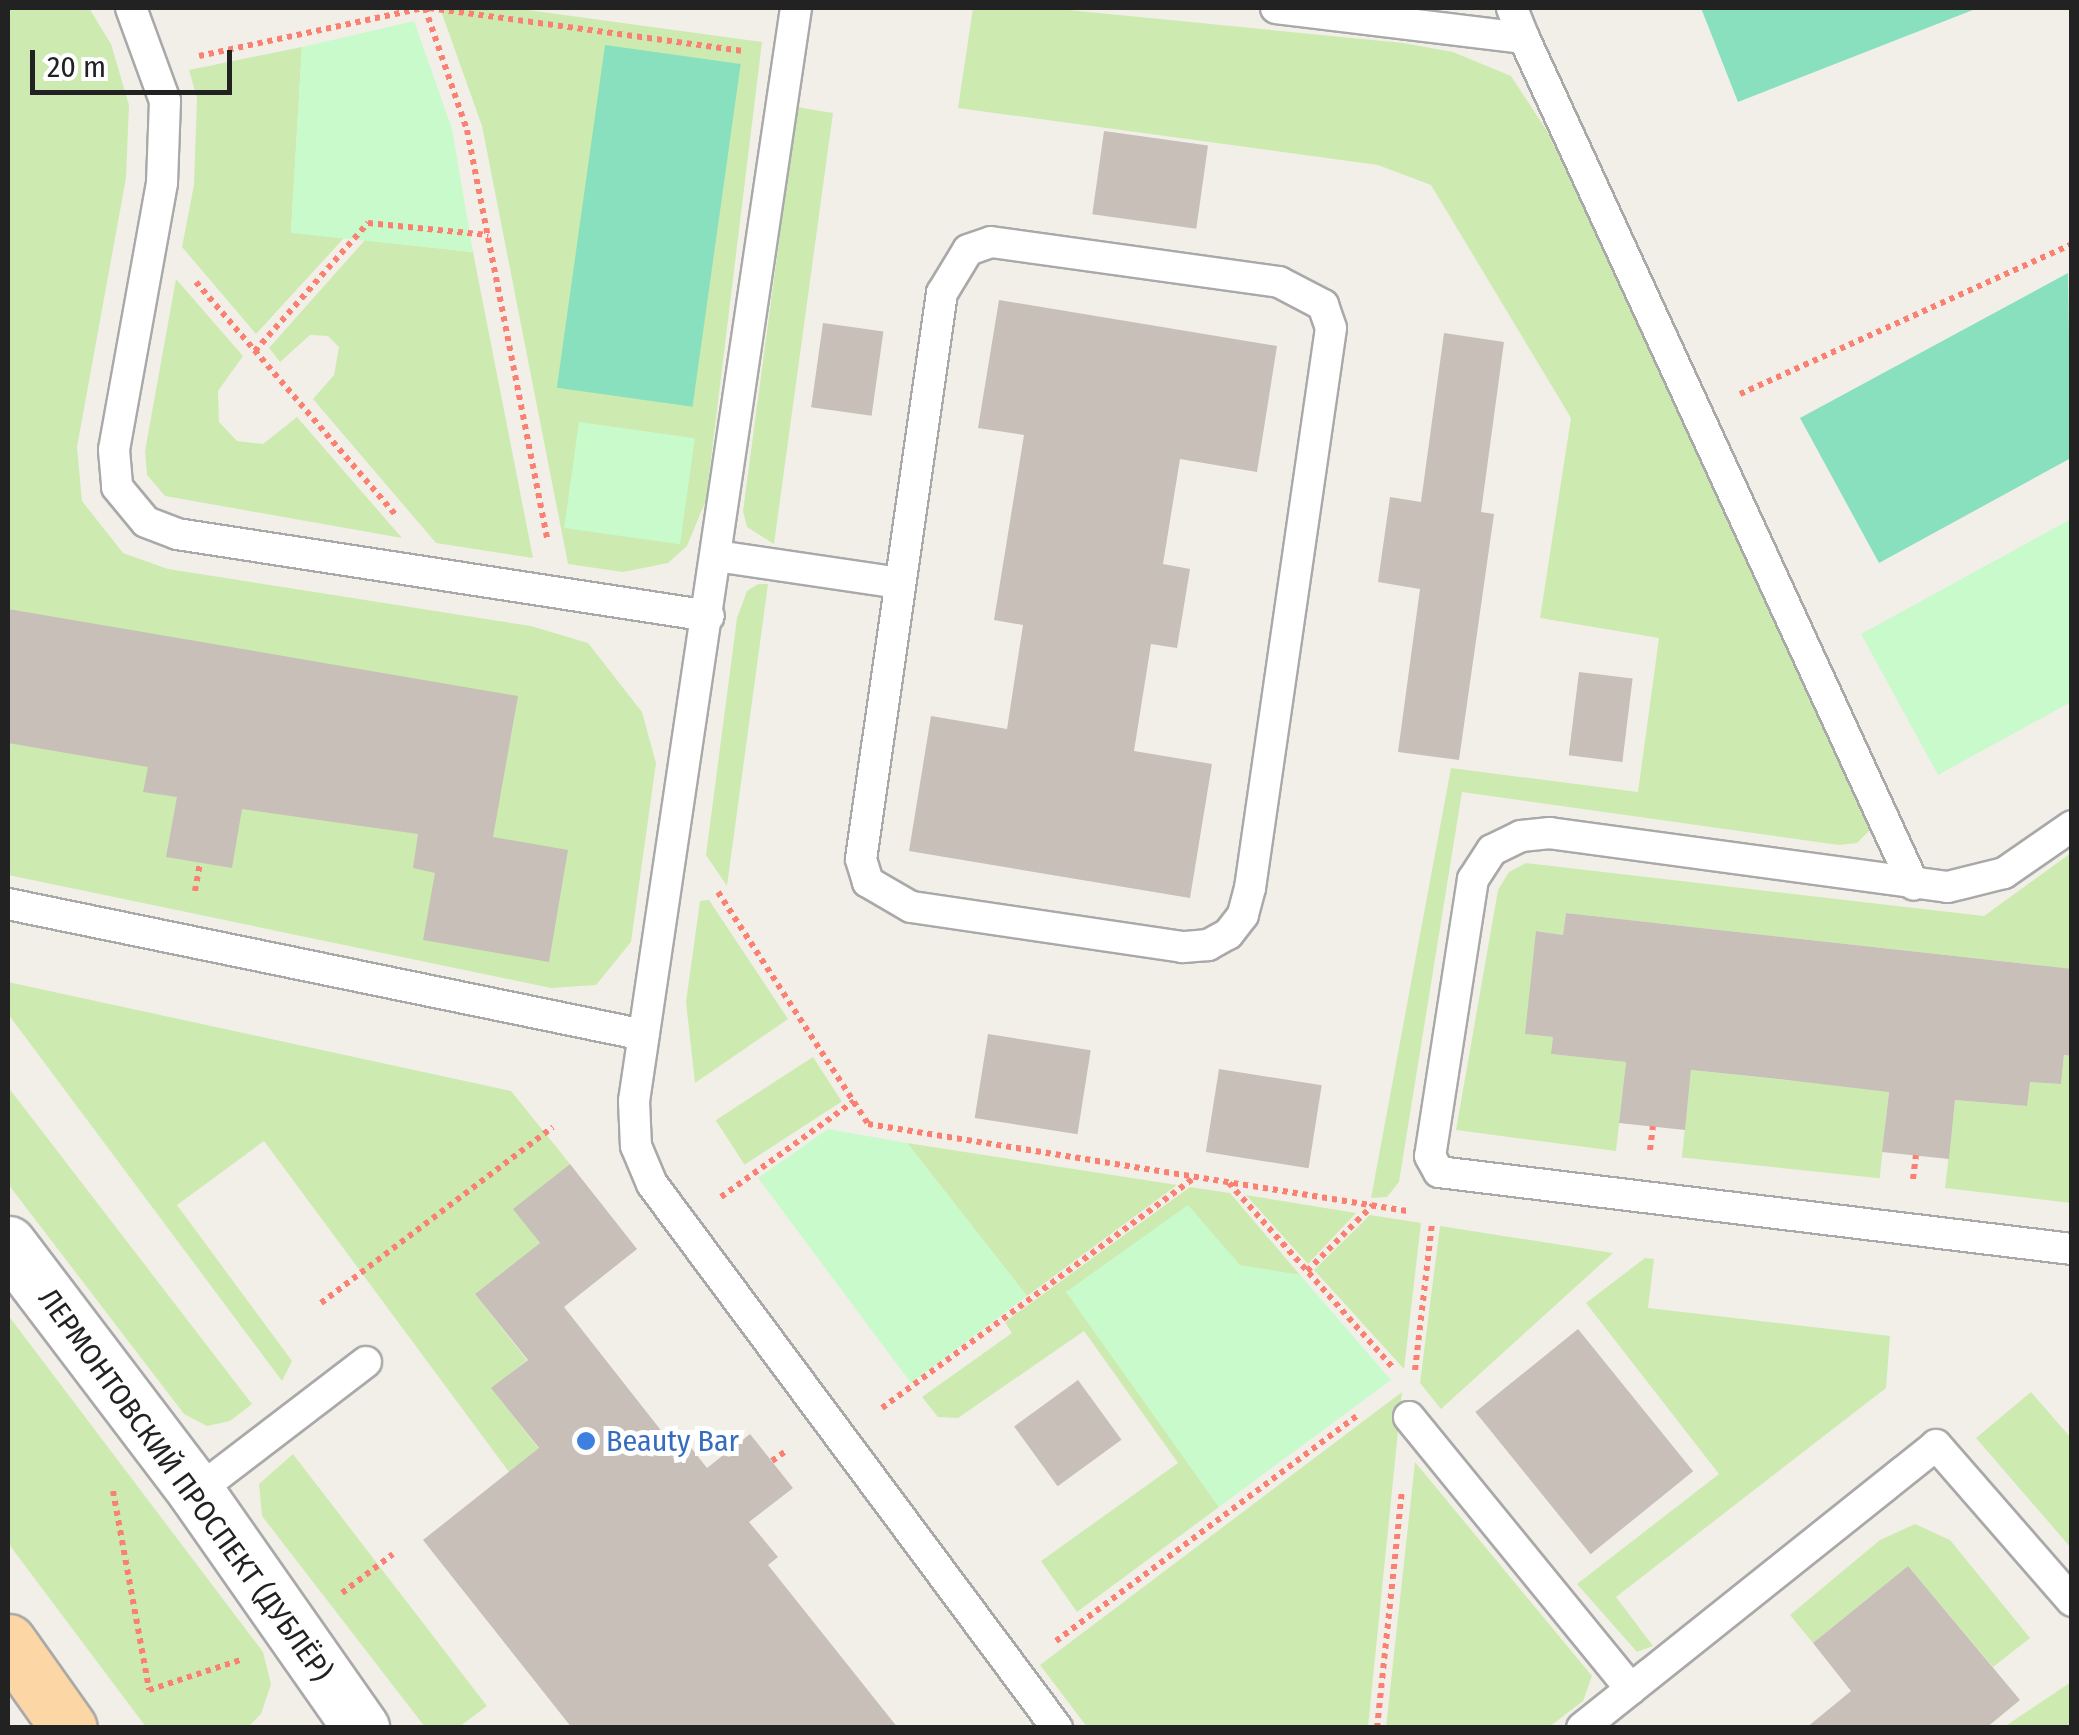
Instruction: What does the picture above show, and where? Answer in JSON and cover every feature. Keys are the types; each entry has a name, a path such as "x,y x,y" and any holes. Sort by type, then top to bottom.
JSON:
{"main road":[{"path":"8,1642 69,1728"}],"street":[{"name":"ЛЕРМОНТОВСКИЙ ПРОСПЕКТ (ДУБЛЁР)","path":"8,1244 196,1492 361,1728"}],"lane":[{"path":"131,8 165,101 153,232 114,450 117,487 146,522 177,534 708,616"},
{"path":"796,8 718,556 634,1101 636,1146 652,1184 1057,1728"},
{"path":"1276,8 1524,38"},
{"path":"1512,8 1914,885"},
{"path":"1015,242 1260,279 1303,290 1322,305 1330,328 1329,357 1262,810 1243,915 1228,934 1183,948 911,907 868,882 862,829 898,583 942,292 968,250 1015,242"},
{"path":"718,556 898,583"},
{"path":"2072,826 2004,873 1948,887 1550,833 1521,836 1492,850 1473,879 1430,1156 1439,1172 2072,1249"},
{"path":"8,904 644,1035"},
{"path":"196,1492 366,1362"},
{"path":"1410,1417 1631,1689"},
{"path":"1582,1728 1936,1446 2072,1602"}],"path":[{"path":"426,8 467,130 558,594"},
{"path":"155,66 426,8 742,52"},
{"path":"256,351 368,224 488,236"},
{"path":"153,232 448,576"},
{"path":"1697,413 2072,244"},
{"path":"677,824 868,1124 1433,1216"},
{"path":"682,1225 854,1101"},
{"path":"320,1303 553,1127"},
{"path":"841,1438 1196,1177"},
{"path":"1229,1182 1404,1381"},
{"path":"1306,1272 1372,1205"},
{"path":"1015,1672 1373,1404"},
{"path":"772,1461 793,1445"},
{"path":"112,1484 149,1690 244,1658"},
{"path":"328,1603 393,1554"}],"green space":[{"path":"8,8 89,8 111,44 129,105 126,178 77,447 82,501 123,553 168,569 531,626 588,643 642,712 656,763 631,942 596,985 551,988 8,875"},
{"path":"440,8 513,8 762,42 706,500 687,546 668,563 623,572 568,564 482,126"},
{"path":"973,8 1048,8 1403,43 1453,52 1511,76 1547,131 1870,815 1869,831 1857,843 1839,845 1462,792 1399,1182 1387,1197 1371,1198 1451,768 1638,792 1659,638 1540,618 1571,418 1431,185 1378,165 958,108"},
{"path":"1701,8 1978,8 1738,102"},
{"path":"414,21 452,129 473,252 291,233 302,47"},
{"path":"605,45 741,64 693,407 557,388"},
{"path":"302,47 291,232 344,238 256,334 182,247 194,185 197,98 189,70"},
{"path":"797,107 833,113 774,544 747,527 743,511"},
{"path":"365,240 473,252 533,558 436,543 313,399 334,375 339,347 328,336 310,335 280,362 269,348"},
{"path":"2068,273 2071,458 1879,563 1800,418"},
{"path":"176,279 243,356 218,391 219,422 237,441 263,444 297,417 402,538 165,496 147,475 145,451"},
{"path":"579,422 695,438 680,544 564,528"},
{"path":"2071,519 2071,702 1938,775 1861,634"},
{"path":"758,584 768,584 727,886 706,855 737,618 747,591"},
{"path":"2071,853 2072,994 2037,965 1566,913 1563,935 1537,931 1526,1034 1553,1037 1552,1054 1626,1062 1616,1151 1456,1130 1498,890 1509,872 1526,863 1984,916"},
{"path":"709,900 788,1019 695,1083 686,1002 700,901"},
{"path":"8,982 511,1091 570,1164 514,1209 540,1243 475,1294 527,1360 492,1389 539,1449 509,1472 264,1141 177,1205 292,1361 282,1381 8,1014"},
{"path":"2064,1055 2071,1056 2071,1203 1945,1188 1955,1100 2026,1106 2030,1082 2061,1084"},
{"path":"813,1057 842,1101 745,1165 716,1120"},
{"path":"1691,1070 1889,1091 1880,1178 1682,1158"},
{"path":"8,1087 252,1404 230,1421 207,1426 184,1414 8,1184"},
{"path":"828,1129 907,1143 1027,1296 911,1383 758,1178"},
{"path":"907,1143 1177,1185 1027,1296"},
{"path":"1190,1187 1230,1193 1300,1275 1240,1266 1066,1291 1219,1507 1077,1612 1041,1561 1178,1463 1084,1331 958,1418 938,1417 922,1397 1012,1333 1005,1322"},
{"path":"1246,1195 1356,1213 1308,1264"},
{"path":"1188,1205 1240,1265 1300,1275 1391,1380 1219,1507 1066,1292"},
{"path":"1370,1215 1421,1223 1404,1369 1314,1270"},
{"path":"1440,1226 1613,1253 1441,1409 1420,1383"},
{"path":"1645,1258 1654,1259 1648,1308 1890,1336 1886,1388 1616,1597 1653,1646 1637,1652 1577,1584 1719,1474 1586,1303"},
{"path":"8,1315 263,1652 271,1684 261,1714 248,1727 146,1727 8,1543"},
{"path":"1402,1392 1368,1727 1087,1727 1040,1665"},
{"path":"2031,1392 2071,1438 2071,1548 1976,1438"},
{"path":"293,1454 487,1706 459,1727 425,1727 262,1516 259,1484"},
{"path":"1415,1462 1592,1676 1583,1701 1549,1727 1386,1727"},
{"path":"1915,1524 1950,1540 2030,1638 1993,1667 1908,1566 1813,1643 1790,1615 1880,1540"},
{"path":"2071,1682 2071,1727 2004,1727"}],"building":[{"path":"1104,131 1208,146 1196,229 1092,214"},
{"path":"999,300 1277,346 1257,472 1180,459 1163,564 1190,569 1177,648 1151,644 1134,751 1212,764 1190,898 909,851 931,716 1007,729 1023,625 994,620 1024,435 978,428"},
{"path":"823,323 883,331 872,416 811,407"},
{"path":"1444,333 1504,342 1481,512 1494,514 1459,760 1398,752 1420,589 1378,582 1390,497 1421,502"},
{"path":"8,609 518,696 493,837 568,850 549,962 423,940 435,873 413,868 418,834 242,809 232,868 166,857 177,797 143,792 148,767 8,743"},
{"path":"1579,672 1633,679 1622,762 1569,755"},
{"path":"1566,913 2072,969 2072,1056 2064,1055 2061,1084 2030,1082 2027,1106 1955,1100 1949,1159 1882,1152 1889,1092 1769,1078 1691,1070 1685,1130 1619,1123 1626,1062 1551,1054 1553,1037 1525,1034 1536,931 1563,935"},
{"path":"988,1034 1091,1050 1077,1134 975,1118"},
{"path":"1219,1069 1322,1085 1309,1168 1206,1152"},
{"path":"570,1164 637,1249 564,1307 674,1447 685,1440 707,1468 750,1434 793,1488 749,1522 778,1557 768,1565 898,1728 572,1728 423,1540 539,1448 491,1388 528,1360 475,1294 540,1243 513,1209"},
{"path":"1578,1329 1693,1471 1591,1554 1475,1412"},
{"path":"1078,1380 1121,1440 1058,1486 1014,1426"},
{"path":"1908,1566 2020,1700 1986,1728 1806,1728 1851,1691 1813,1643"}],"place":[{"name":"Beauty Bar","path":"586,1441"}]}
